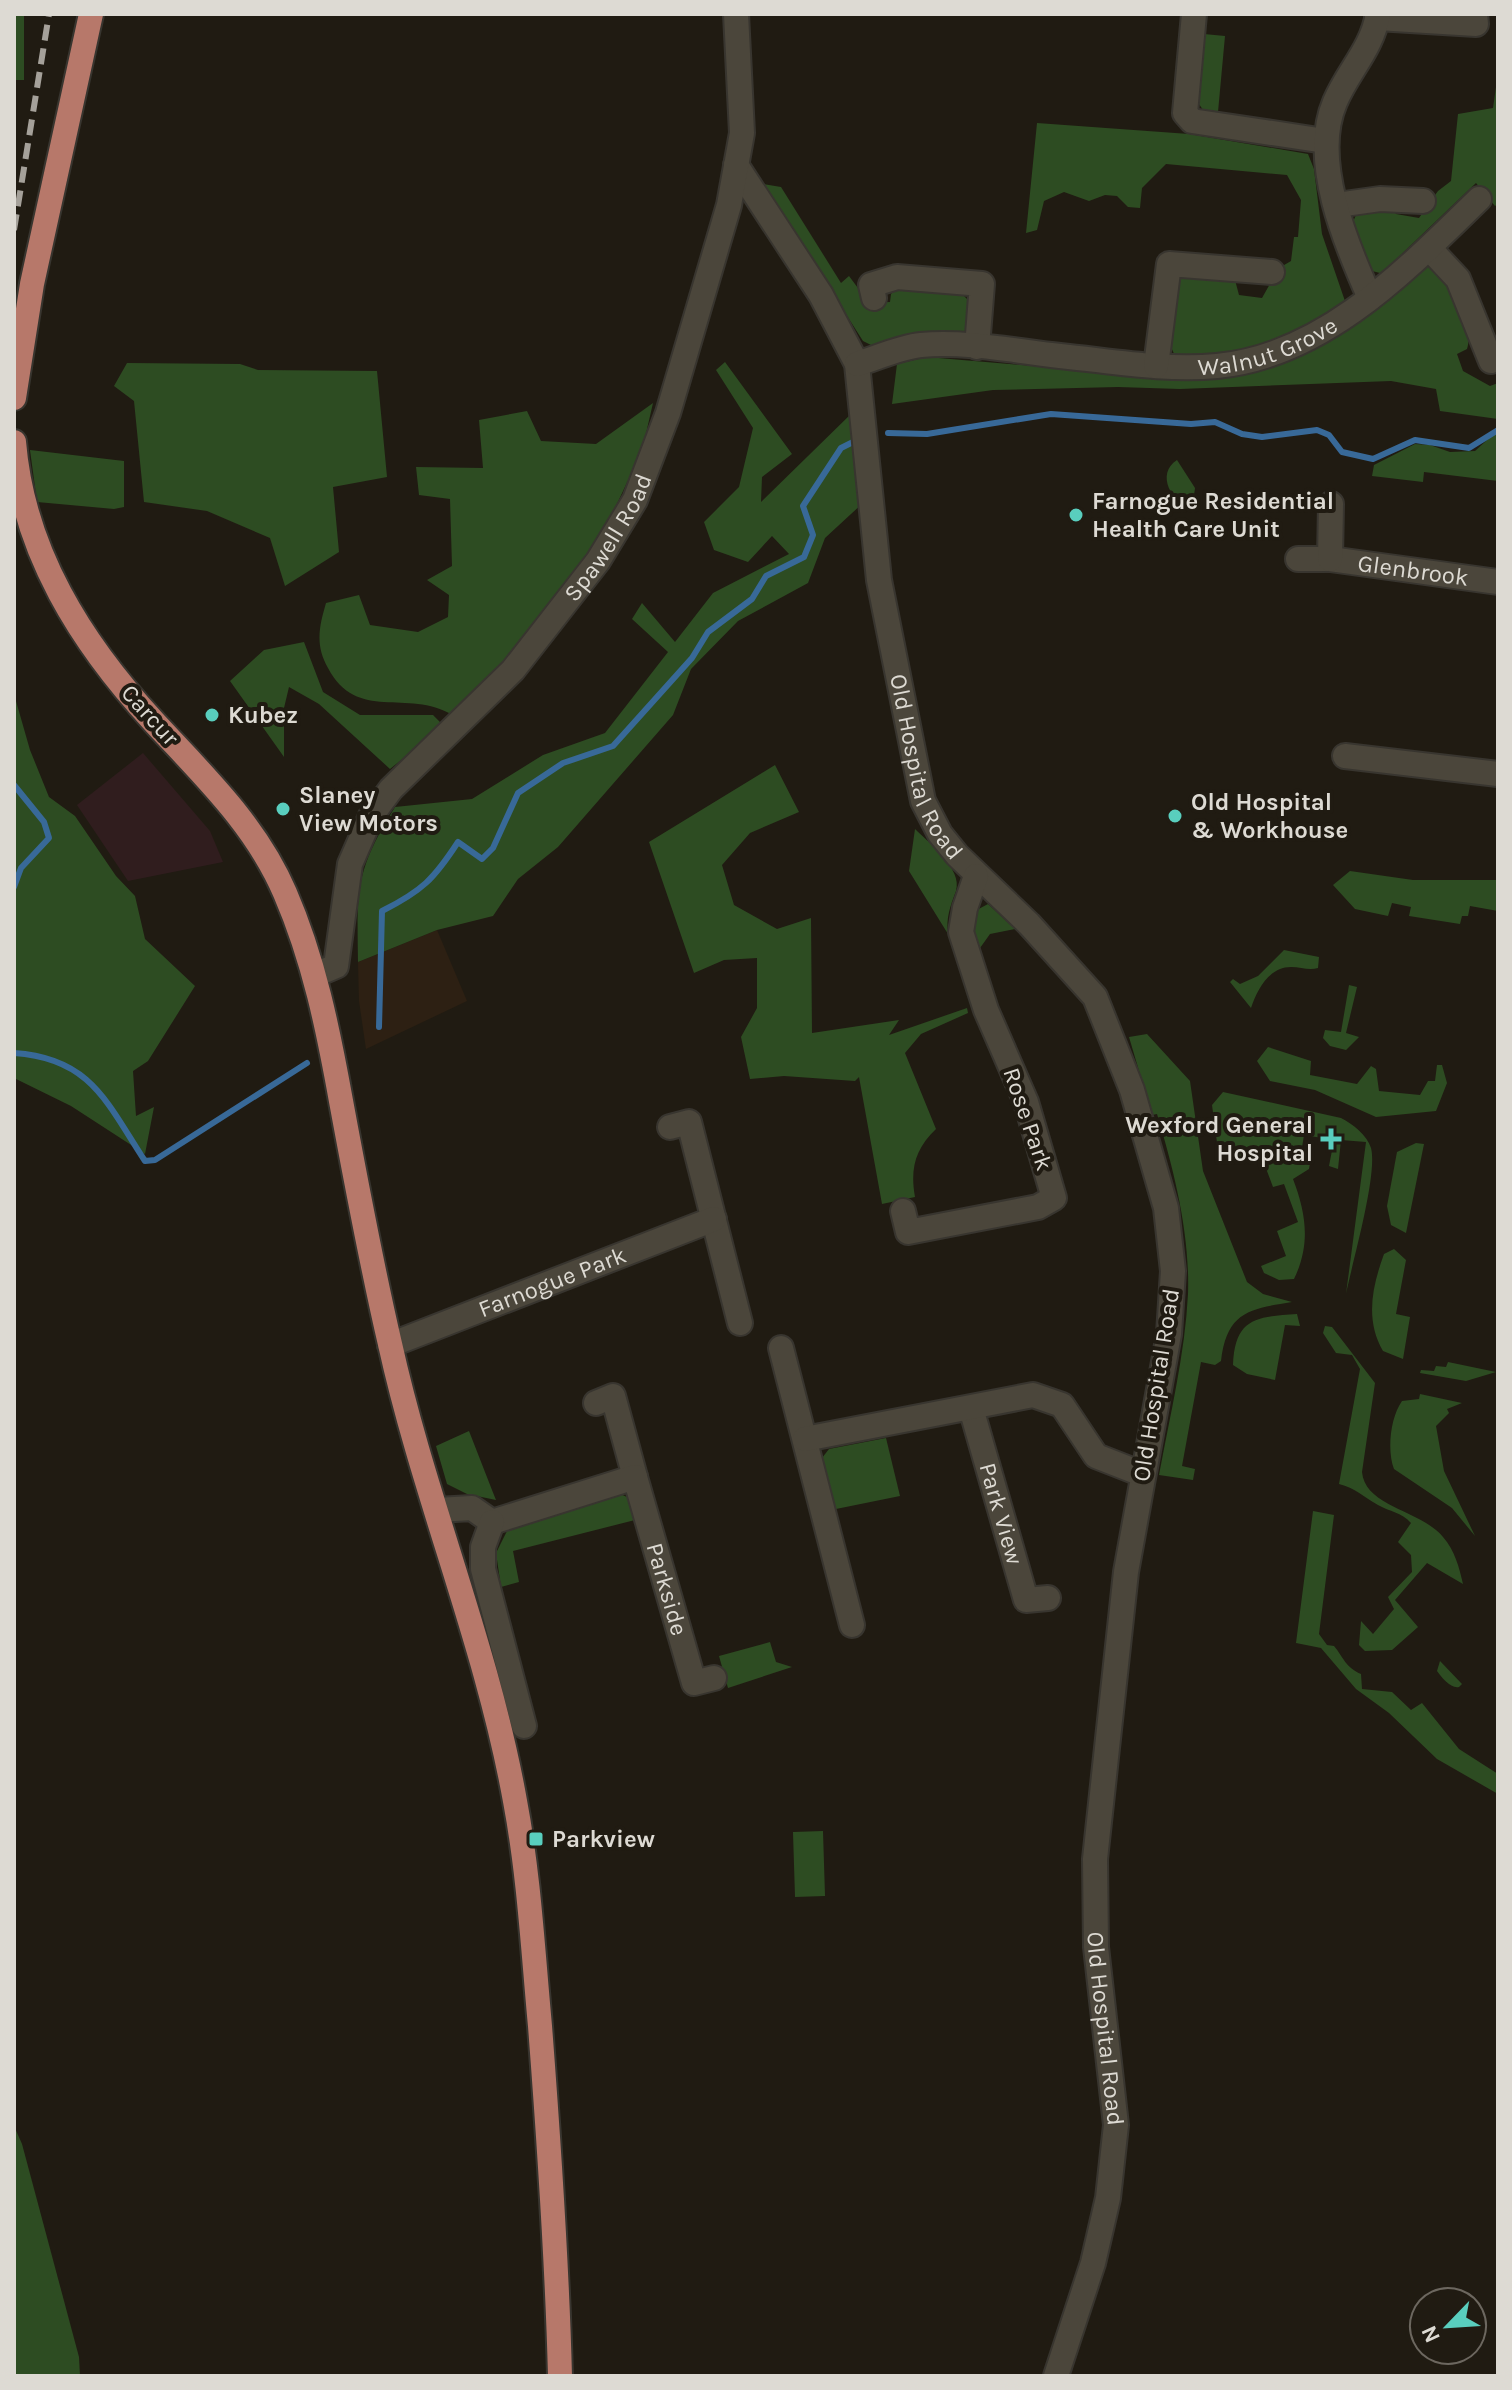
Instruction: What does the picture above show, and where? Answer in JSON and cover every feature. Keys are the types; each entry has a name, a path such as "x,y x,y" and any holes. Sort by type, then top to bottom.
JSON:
{"main road":[{"path":"14,398 32,284 91,14"},
{"name":"Carcur","path":"14,442 17,477 29,519 45,564 72,617 120,683 247,827 284,890 315,975 390,1345 492,1701 515,1801 531,1919 552,2177 560,2376"}],"street":[{"name":"Spawell Road","path":"315,975 336,966 350,864 371,816 391,789 513,670 598,561 635,500 668,413 729,205 742,133 736,14"},
{"path":"1194,14 1185,113 1192,121 1327,150"},
{"path":"1370,298 1341,230 1327,150 1336,99 1367,48 1377,16 1476,24 1475,14"},
{"name":"Old Hospital Road","path":"736,165 821,295 857,364 879,580 913,765 930,816 976,876 1029,924 1095,997 1132,1090 1166,1208 1173,1271 1169,1334 1142,1474 1121,1612 1095,1859 1096,1947 1114,2139 1108,2198 1093,2263 1056,2376"},
{"path":"1337,205 1380,199 1423,201"},
{"name":"Walnut Grove","path":"857,364 919,345 977,347 1156,366 1215,366 1267,356 1327,328 1370,298 1429,248 1479,199"},
{"path":"1429,248 1458,279 1491,361"},
{"name":"Walnut Grove","path":"1156,366 1169,264 1272,272"},
{"path":"874,298 871,285 897,277 982,284 977,347"},
{"name":"Glenbrook","path":"1330,559 1331,504"},
{"name":"Glenbrook","path":"1298,559 1330,559 1498,582"},
{"path":"1345,756 1498,774"},
{"name":"Rose Park","path":"903,1211 908,1232 1038,1207 1054,1198 1026,1102 986,1010 961,932 976,876"},
{"path":"670,1127 689,1122 740,1323"},
{"name":"Farnogue Park","path":"390,1345 714,1219"},
{"path":"781,1348 852,1625"},
{"path":"805,1439 1033,1395 1048,1397 1062,1405 1096,1456 1142,1474"},
{"name":"Parkside","path":"596,1403 613,1396 694,1683 714,1678"},
{"name":"Park View","path":"971,1408 1026,1600 1048,1598"},
{"path":"492,1522 635,1477"},
{"path":"437,1510 472,1508 492,1522"},
{"path":"492,1522 483,1547 483,1569 524,1726"}],"shaded area":[{"path":"143,753 210,831 223,862 128,881 77,805"},
{"path":"437,930 467,1001 366,1049 359,1001 358,962"}],"green space":[{"path":"14,14 24,14 24,80 14,80"},
{"path":"1204,34 1225,36 1218,112 1203,110 1197,101"},
{"path":"1498,73 1498,204 1495,206 1476,183 1386,269 1380,273 1368,270 1352,224 1356,215 1393,210 1396,214 1419,218 1438,191 1451,181 1458,114 1493,108"},
{"path":"1037,123 1189,134 1308,154 1314,169 1322,234 1346,304 1288,336 1239,353 1194,359 1175,356 1171,347 1176,282 1180,277 1235,280 1239,295 1262,298 1279,268 1291,261 1294,237 1298,237 1301,200 1287,175 1166,164 1142,188 1140,208 1128,207 1117,196 1105,195 1089,201 1064,192 1044,201 1037,230 1026,233"},
{"path":"763,184 781,187 841,283 849,276 869,303 890,302 891,294 899,286 959,291 972,304 971,329 964,336 877,348 863,341"},
{"path":"1428,265 1453,290 1468,327 1467,349 1457,354 1463,371 1490,386 1498,383 1498,419 1440,411 1436,389 1391,381 1180,389 993,390 892,404 897,364 927,357 1163,377 1329,340 1367,317 1412,272"},
{"path":"725,362 792,454 762,477 761,502 853,412 864,502 825,538 808,583 738,621 691,669 673,715 558,847 518,879 493,916 437,930 358,962 361,881 372,848 395,807 472,799 543,755 605,733 668,652 632,619 642,603 675,642 713,593 789,554 772,536 748,562 714,550 704,522 739,487 753,428 716,370"},
{"path":"127,363 240,364 258,370 377,371 387,477 333,487 339,552 285,586 270,538 207,511 144,502 134,401 114,386"},
{"path":"653,403 642,451 597,546 502,667 453,715 436,707 368,700 353,695 340,685 324,660 320,644 326,603 359,595 370,625 418,632 448,617 449,595 427,580 452,566 450,499 419,495 416,467 483,468 479,420 527,411 541,441 596,444"},
{"path":"1498,430 1498,481 1424,472 1423,482 1372,476 1374,465 1415,444 1450,452 1475,451"},
{"path":"30,450 124,461 124,507 114,509 37,502"},
{"path":"1177,460 1195,488 1192,510 1178,501 1169,488 1167,473"},
{"path":"304,642 323,692 360,715 433,715 444,726 390,769 319,704 289,687 284,708 284,757 230,681 264,650"},
{"path":"14,694 30,750 49,797 75,816 116,876 135,896 145,939 195,986 148,1061 133,1071 136,1116 154,1107 145,1154 71,1106 14,1078"},
{"path":"775,765 799,812 750,833 722,865 734,905 777,929 811,918 812,1033 899,1020 889,1035 967,1008 968,1013 921,1034 905,1053 936,1129 923,1144 916,1160 913,1177 915,1197 882,1204 859,1077 855,1081 784,1076 750,1079 741,1037 757,1008 757,958 724,960 694,973 649,842"},
{"path":"915,829 955,874 957,883 949,912 948,934 909,871"},
{"path":"1350,871 1413,880 1498,880 1498,911 1470,906 1468,916 1462,916 1460,924 1409,916 1411,907 1392,903 1388,916 1355,909 1333,885"},
{"path":"988,904 1015,929 990,934 980,948 971,922 973,912"},
{"path":"1284,950 1319,957 1318,968 1291,967 1276,971 1260,987 1251,1008 1230,982 1233,979 1240,984 1258,976"},
{"path":"1349,985 1357,987 1346,1033 1359,1037 1346,1050 1330,1046 1323,1038 1325,1030 1341,1032"},
{"path":"1147,1034 1190,1081 1203,1171 1247,1282 1263,1294 1292,1302 1243,1315 1229,1332 1221,1361 1215,1365 1201,1362 1182,1466 1195,1469 1193,1480 1159,1475 1184,1339 1188,1271 1184,1225 1169,1158 1157,1114 1152,1115 1129,1037"},
{"path":"1268,1047 1311,1061 1310,1075 1357,1084 1371,1066 1376,1069 1379,1091 1420,1095 1428,1081 1435,1081 1437,1065 1442,1065 1447,1083 1436,1111 1376,1117 1315,1090 1270,1081 1257,1061"},
{"path":"1223,1092 1341,1118 1366,1139 1371,1148 1371,1178 1346,1294 1366,1142 1341,1140 1338,1169 1329,1166 1334,1140 1304,1135 1300,1160 1310,1163 1309,1169 1293,1179 1304,1216 1303,1253 1294,1279 1279,1280 1264,1273 1261,1266 1286,1256 1277,1231 1298,1222 1284,1184 1273,1187 1259,1150 1220,1165 1212,1105"},
{"path":"1416,1143 1424,1144 1406,1233 1391,1225 1387,1206 1397,1152"},
{"path":"1394,1249 1406,1260 1396,1314 1410,1317 1403,1359 1383,1351 1372,1315 1374,1291 1384,1254"},
{"path":"1297,1314 1300,1326 1285,1325 1275,1380 1247,1374 1233,1365 1238,1338 1250,1323"},
{"path":"1325,1326 1332,1327 1375,1383 1362,1472 1365,1484 1383,1501 1421,1520 1443,1537 1454,1554 1463,1584 1427,1563 1395,1600 1418,1627 1392,1650 1365,1651 1359,1645 1361,1621 1373,1634 1394,1609 1388,1597 1412,1572 1411,1555 1398,1542 1411,1523 1339,1484 1360,1369 1352,1355 1336,1353 1323,1333"},
{"path":"1448,1362 1496,1372 1466,1381 1420,1373 1421,1370 1434,1371 1436,1366 1446,1367"},
{"path":"1420,1394 1462,1403 1447,1409 1449,1413 1436,1426 1444,1471 1475,1536 1452,1508 1394,1469 1390,1444 1395,1416 1402,1401 1419,1399"},
{"path":"469,1431 496,1500 467,1494 447,1484 436,1446"},
{"path":"886,1438 900,1496 836,1509 822,1458 829,1449"},
{"path":"618,1493 627,1497 635,1520 513,1551 519,1582 501,1587 496,1553 507,1531"},
{"path":"1313,1511 1334,1515 1319,1634 1327,1645 1334,1646 1348,1665 1361,1674 1362,1689 1392,1692 1411,1710 1422,1703 1459,1749 1498,1774 1498,1794 1437,1759 1389,1713 1356,1689 1321,1648 1296,1643"},
{"path":"770,1642 776,1662 792,1667 728,1688 719,1656"},
{"path":"1440,1661 1462,1684 1459,1687 1450,1685 1437,1671"},
{"path":"823,1831 825,1896 795,1897 793,1832"},
{"path":"14,2126 22,2144 79,2357 80,2376 14,2376"}],"waterway":[{"path":"888,433 927,434 1051,414 1191,424 1215,422 1242,434 1262,437 1317,430 1329,435 1342,452 1373,459 1415,440 1469,448 1498,430"},
{"path":"379,1027 382,911 426,883 458,842 482,859 493,848 518,793 563,763 613,746 692,658 708,632 752,599 766,576 804,557 813,535 803,506 841,448 859,439"},
{"path":"14,785 44,822 49,838 21,868 14,887"},
{"path":"14,1053 62,1064 79,1074 107,1103 145,1161 155,1160 307,1063"}],"railway":[{"path":"14,230 49,14"}],"place":[{"name":"Farnogue Residential Health Care Unit","path":"1076,515"},
{"name":"Kubez","path":"212,715"},
{"name":"Slaney View Motors","path":"283,809"},
{"name":"Old Hospital & Workhouse","path":"1175,816"},
{"name":"Wexford General Hospital","path":"1331,1139"},
{"name":"Parkview","path":"536,1839"}]}
